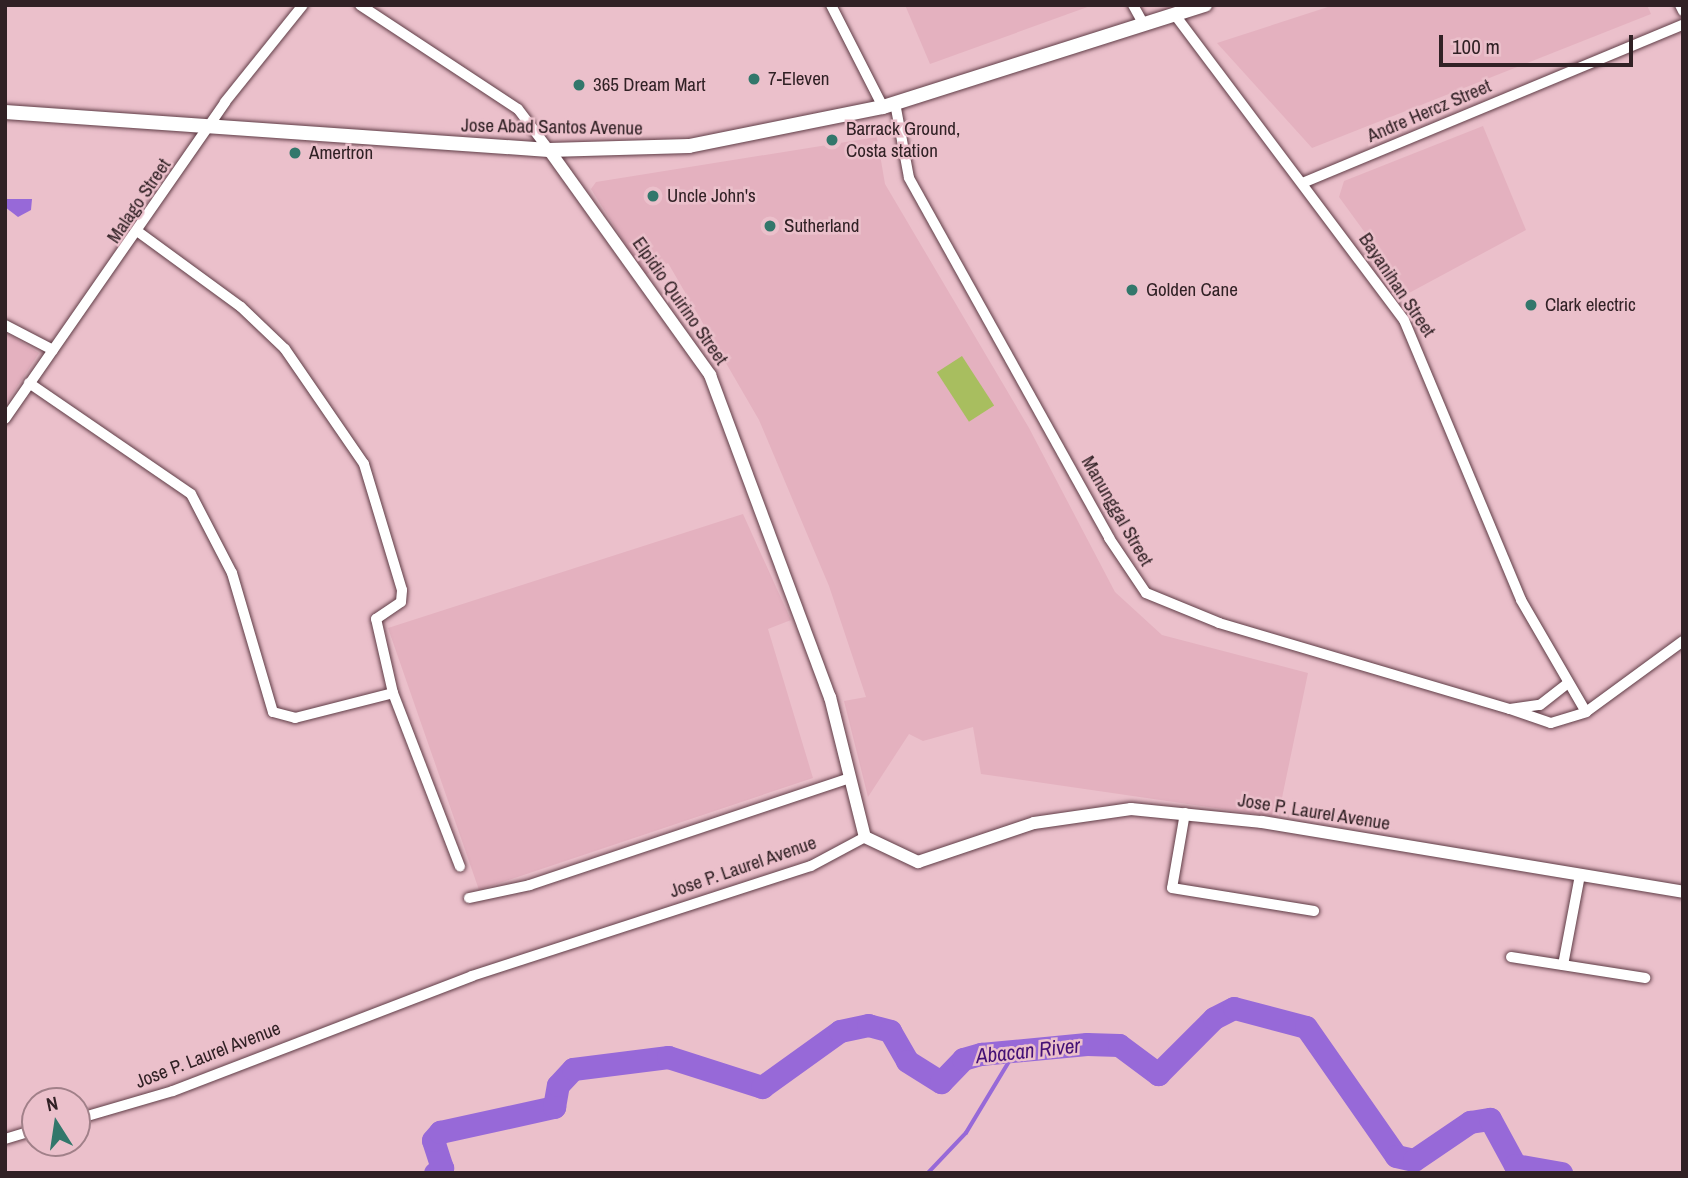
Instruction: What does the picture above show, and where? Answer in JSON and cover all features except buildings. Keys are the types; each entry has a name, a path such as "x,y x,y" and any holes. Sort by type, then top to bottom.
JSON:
{"main road":[{"name":"Jose Abad Santos Avenue","path":"5,112 549,150 689,146 889,105 1205,5"}],"street":[{"name":"Malago Street","path":"5,419 140,233 210,128 303,5"},
{"name":"Elpidio Quirino Street","path":"360,5 518,109 710,374 809,632 865,837"},
{"name":"Manunggal Street","path":"831,5 889,105 909,178 1109,538 1146,593 1219,623 1550,723"},
{"path":"1133,5 1144,25"},
{"path":"1679,5 1683,11"},
{"name":"Bayanihan Street","path":"1175,15 1305,182 1423,356 1521,600 1566,685 1586,712"},
{"name":"Andre Hercz Street","path":"1305,182 1683,25"},
{"path":"140,233 241,307 285,349 364,464 402,590 401,602 376,619 393,693 460,867"},
{"path":"5,325 53,350"},
{"path":"29,383 191,494 232,573 273,712 295,719 393,693"},
{"path":"1540,705 1550,723 1586,712 1683,640"},
{"name":"Manunggal Street","path":"1510,709 1540,705 1566,685"},
{"path":"469,898 530,885 850,778"},
{"name":"Jose P. Laurel Avenue","path":"91,1115 173,1091 472,976 811,866 865,837 918,862 1051,820 1131,809 1185,813 1683,892"},
{"path":"1185,813 1172,888 1314,911"},
{"path":"1563,965 1580,875"},
{"path":"1511,957 1645,978"}],"shaded area":[{"path":"905,5 1093,5 930,64"},
{"path":"1334,5 1647,5 1651,14 1312,148 1217,43"},
{"path":"1483,126 1526,230 1409,293 1339,197 1344,181"},
{"path":"877,137 885,184 1029,428 1115,592 1162,635 1308,673 1278,817 981,774 973,727 923,741 909,734 868,797 844,701 866,697 829,586 759,420 668,263 645,275 591,189 596,182"},
{"path":"5,199 32,199 31,210 18,217 5,207"},
{"path":"5,332 39,353 5,405"},
{"path":"743,514 791,620 768,629 813,778 479,890 388,628"}],"green space":[{"path":"962,356 994,405 969,422 937,372"}],"waterway":[{"name":"Abacan River","path":"435,1173 442,1168 433,1140 440,1132 554,1107 558,1085 573,1069 668,1057 762,1087 840,1031 868,1025 890,1031 907,1061 941,1082 963,1059 981,1054 1087,1044 1119,1045 1158,1074 1214,1018 1234,1008 1306,1027 1396,1156 1414,1160 1470,1122 1490,1119 1515,1165 1561,1173"},
{"path":"928,1173 966,1133 1013,1055"}],"place":[{"name":"7-Eleven","path":"754,79"},
{"name":"365 Dream Mart","path":"579,85"},
{"name":"Barrack Ground, Costa station","path":"832,140"},
{"name":"Amertron","path":"295,153"},
{"name":"Uncle John's","path":"653,196"},
{"name":"Sutherland","path":"770,226"},
{"name":"Golden Cane","path":"1132,290"},
{"name":"Clark electric","path":"1531,305"}]}
